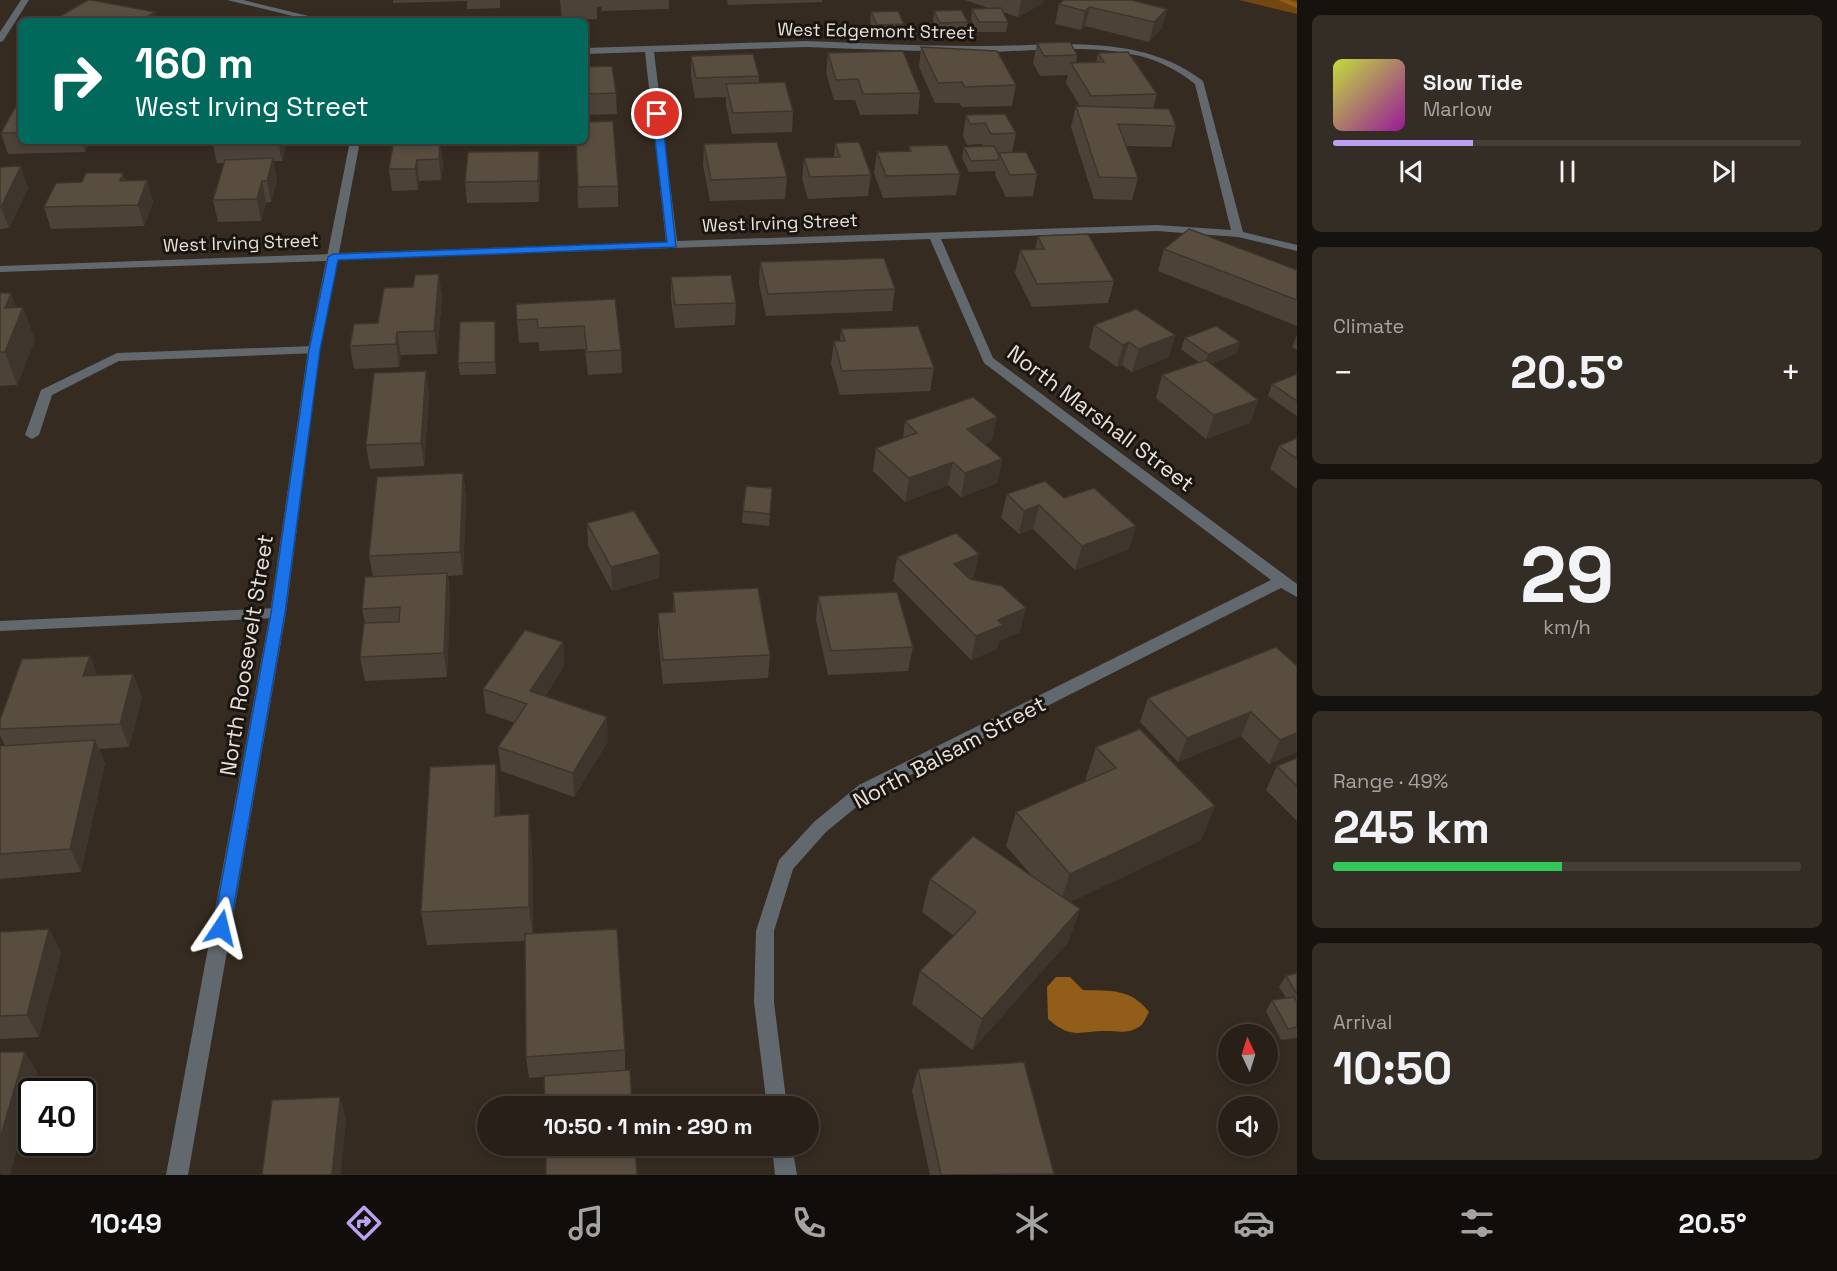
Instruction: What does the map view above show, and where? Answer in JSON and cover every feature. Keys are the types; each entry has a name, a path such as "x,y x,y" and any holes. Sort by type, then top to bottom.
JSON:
{"street":[{"path":"0,39 25,0"},
{"path":"231,0 312,18"},
{"name":"West Edgemont Street","path":"588,51 806,44 974,49 1085,47 1132,51 1165,61 1182,69 1200,83 1238,234"},
{"path":"649,49 672,244"},
{"name":"North Roosevelt Street","path":"177,1175 278,613 314,350 354,144"},
{"name":"West Irving Street","path":"0,269 1157,228 1238,234 1297,248"},
{"name":"North Marshall Street","path":"934,235 988,360 1297,592"},
{"path":"33,435 46,393 117,357 314,350"},
{"name":"North Balsam Street","path":"776,1096 764,1002 765,931 785,865 820,827 865,790 1282,581"},
{"path":"0,626 278,613"},
{"path":"783,1156 786,1175"}],"shaded area":[{"path":"1239,0 1297,0 1297,14"},
{"path":"1056,977 1070,977 1083,990 1111,991 1127,995 1142,1004 1149,1012 1141,1026 1131,1031 1076,1033 1063,1030 1048,1019 1047,987"}],"building":[{"path":"88,0 155,12 145,18 57,18"},
{"path":"1064,0 1131,0 1167,9 1154,22 1090,7 1085,11 1059,4"},
{"path":"1001,8 1008,22 979,22 972,9"},
{"path":"961,10 968,22 940,23 934,11"},
{"path":"898,11 904,24 877,25 871,12"},
{"path":"1070,42 1077,55 1044,56 1037,43"},
{"path":"921,47 997,51 1016,85 965,87 962,82 938,83"},
{"path":"903,51 920,93 863,94 858,79 836,80 828,53"},
{"path":"1128,52 1157,94 1091,96 1071,63 1104,62 1098,53"},
{"path":"753,54 759,76 696,78 691,56"},
{"path":"612,66 616,93 588,94 588,67"},
{"path":"785,82 793,111 733,113 726,84"},
{"path":"17,104 18,104 18,133 1,133"},
{"path":"1076,106 1169,109 1176,126 1118,124 1138,178 1099,177"},
{"path":"1005,114 1016,133 991,134 985,123 970,124 966,115"},
{"path":"613,121 618,186 578,187 576,144 588,144 588,122"},
{"path":"777,142 787,177 711,180 704,144"},
{"path":"859,142 871,175 810,177 804,158 840,157 835,143"},
{"path":"440,144 439,159 417,160 415,169 389,169 393,145"},
{"path":"947,145 960,174 886,176 877,152 911,151 909,146"},
{"path":"994,146 999,156 998,160 971,161 964,147"},
{"path":"539,151 538,181 465,182 468,152"},
{"path":"1026,152 1037,174 1010,175 999,153"},
{"path":"273,158 267,181 262,181 257,199 213,200 225,160"},
{"path":"21,166 1,207 0,207 0,167"},
{"path":"86,173 123,173 120,181 147,180 138,205 44,207 56,183 82,182"},
{"path":"1189,229 1297,270 1297,300 1164,249"},
{"path":"1088,234 1114,281 1037,284 1020,250 1044,249 1038,236"},
{"path":"884,258 895,289 768,294 760,262"},
{"path":"439,274 434,331 397,332 396,344 350,346 354,324 378,323 384,288 413,287 415,275"},
{"path":"731,275 736,303 675,305 671,277"},
{"path":"0,293 11,293 5,308 23,307 5,352 0,352"},
{"path":"615,299 621,350 587,352 584,326 538,328 537,319 517,320 516,304"},
{"path":"1136,309 1175,335 1139,349 1129,342 1123,345 1094,325"},
{"path":"495,321 495,362 458,363 460,322"},
{"path":"918,326 934,368 842,371 834,341 845,341 841,329"},
{"path":"1216,326 1240,342 1208,354 1185,338"},
{"path":"1206,360 1258,400 1214,415 1162,375"},
{"path":"426,371 421,443 366,445 374,373"},
{"path":"1297,374 1297,401 1272,384"},
{"path":"973,397 997,417 967,429 1002,459 965,473 953,462 909,478 876,448 917,433 905,421"},
{"path":"1297,438 1297,459 1279,446"},
{"path":"463,473 460,552 369,556 377,477"},
{"path":"1045,481 1064,498 1094,488 1136,526 1082,546 1039,505 1024,511 1007,494"},
{"path":"746,486 772,488 770,514 743,511"},
{"path":"634,511 660,554 611,567 587,523"},
{"path":"956,533 979,554 954,564 970,579 1002,586 1026,608 998,620 1003,625 976,636 897,557"},
{"path":"447,573 444,653 360,657 364,623 399,622 400,607 362,609 365,577"},
{"path":"758,588 770,655 663,660 658,613 675,612 673,592"},
{"path":"897,592 913,647 831,651 818,596"},
{"path":"525,630 563,642 530,691 607,717 573,773 498,747 527,704 483,689"},
{"path":"1276,647 1297,666 1297,733 1280,740 1251,712 1187,738 1148,698"},
{"path":"90,656 83,676 133,674 120,724 0,729 0,720 22,659"},
{"path":"1140,729 1215,806 1070,874 1016,812 1116,768 1096,747"},
{"path":"95,740 70,849 0,854 0,746"},
{"path":"1297,758 1297,786 1277,766"},
{"path":"496,764 495,816 529,814 529,907 421,912 430,767"},
{"path":"973,836 1080,909 982,1019 920,971 976,912 930,879"},
{"path":"49,929 27,1015 0,1016 0,932"},
{"path":"617,929 625,1050 526,1057 525,934"},
{"path":"1297,973 1297,994 1286,976"},
{"path":"1294,997 1297,1002 1297,1027 1288,1029 1272,1000"},
{"path":"0,1052 25,1052 0,1139"},
{"path":"1024,1062 1054,1174 941,1175 918,1069"},
{"path":"630,1070 631,1096 545,1096 544,1076"},
{"path":"340,1097 332,1175 262,1175 272,1100"},
{"path":"546,1156 636,1156 637,1175 546,1175"}],"waterway":[{"path":"1282,0 1297,6"}],"route":[{"path":"221,928 278,613 314,350 333,257 672,244 657,114"}]}
